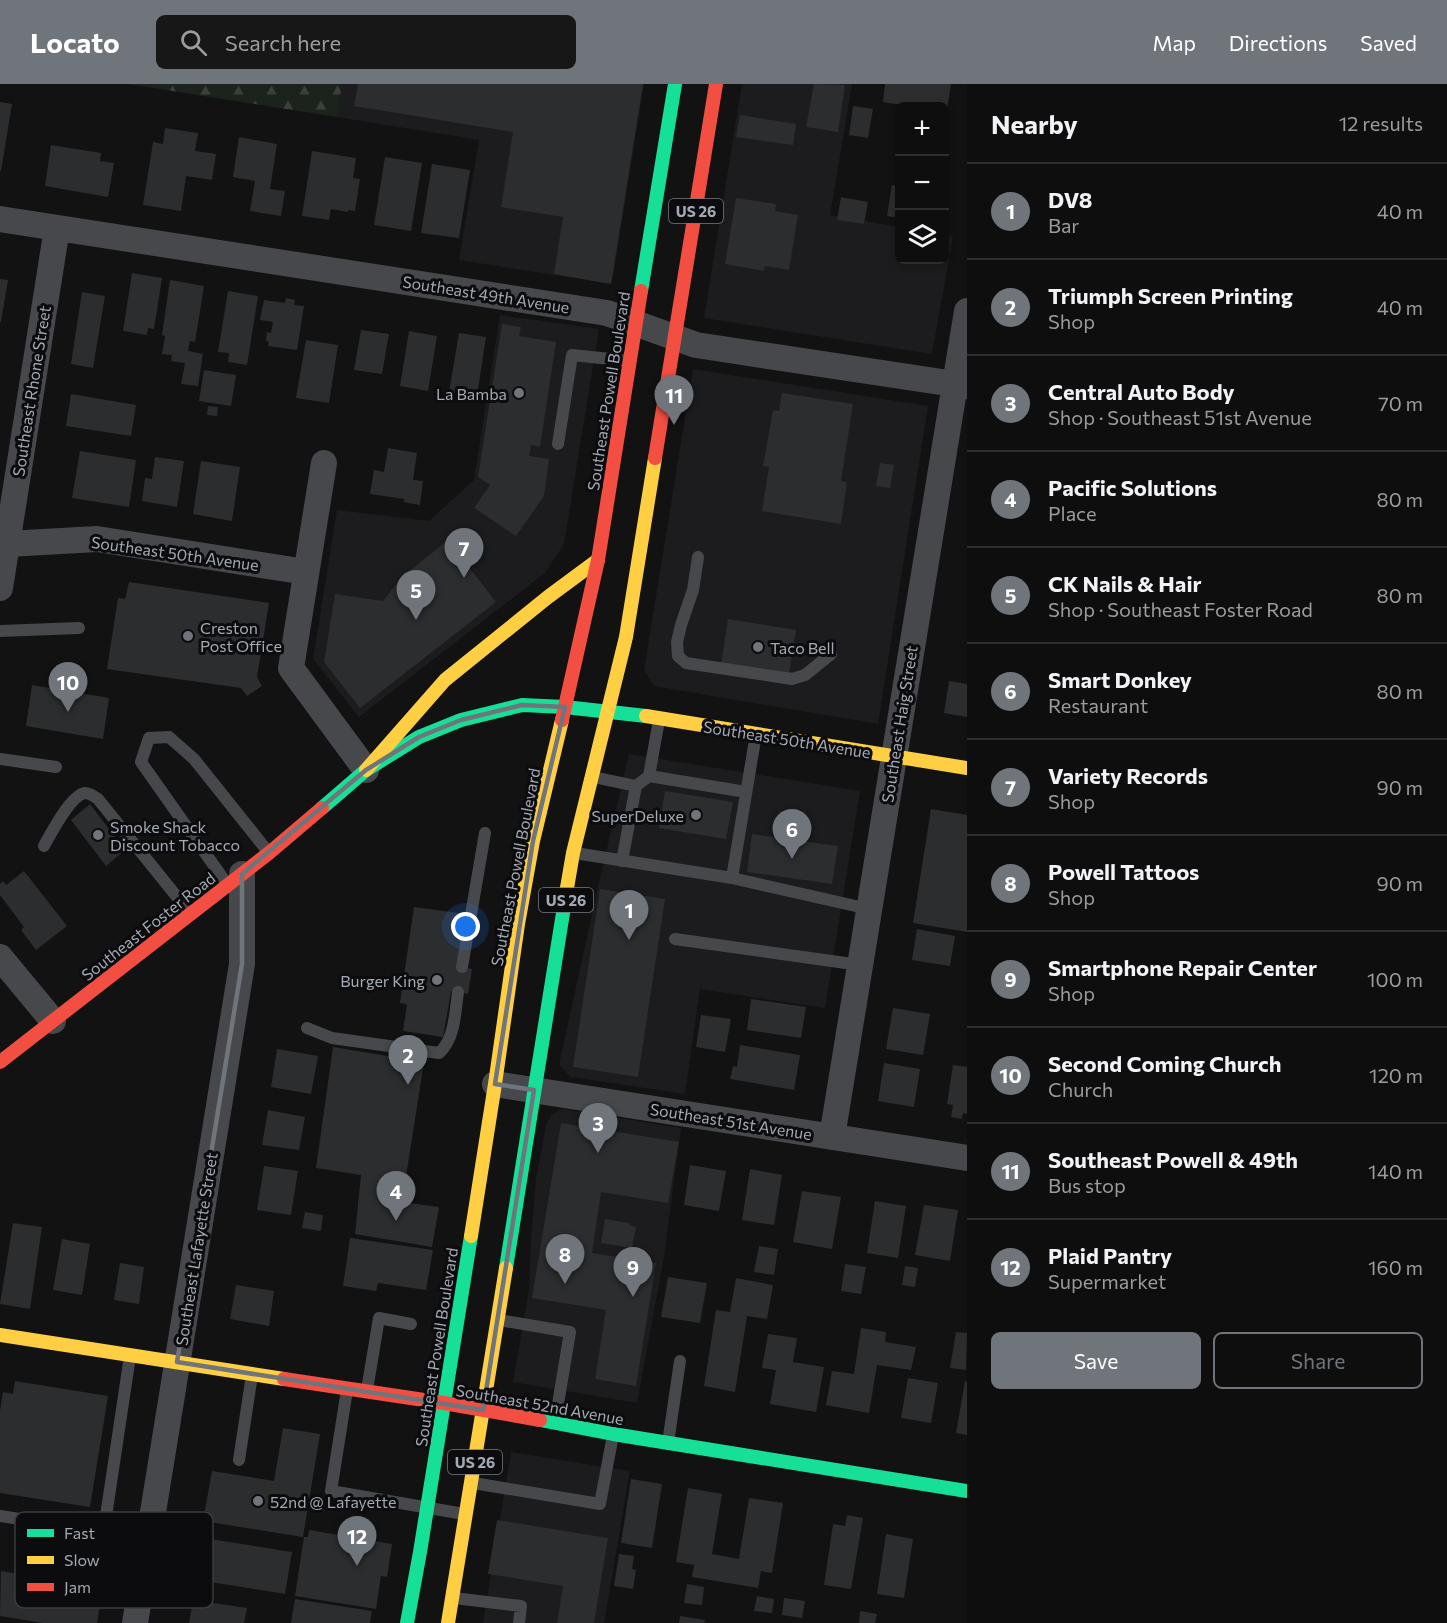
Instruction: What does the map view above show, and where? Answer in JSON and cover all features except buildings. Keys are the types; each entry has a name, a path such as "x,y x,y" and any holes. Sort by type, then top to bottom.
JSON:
{"main road":[{"name":"Southeast Powell Boulevard","path":"407,1623 495,1084 518,924 531,851 598,560 675,84"},
{"name":"US 26","path":"448,1623 573,853 626,637 716,84"},
{"path":"366,770 445,680 598,560"},
{"name":"Southeast Foster Road","path":"0,1062 269,853 366,770 419,737 461,720 522,705 565,706 608,712"},
{"name":"Southeast 50th Avenue","path":"608,712 967,768"},
{"name":"Southeast 52nd Avenue","path":"0,1335 444,1403 613,1434 967,1491"}],"street":[{"name":"Southeast 49th Avenue","path":"0,219 607,313 696,345 961,385"},
{"name":"Southeast Rhone Street","path":"0,588 57,228"},
{"name":"Southeast Haig Street","path":"832,1137 894,756 961,385 967,311"},
{"path":"324,463 291,668 366,770"},
{"name":"Southeast 50th Avenue","path":"7,544 97,539 306,572"},
{"name":"Southeast Lafayette Street","path":"153,1512 242,964 235,880"},
{"path":"0,957 53,1021"},
{"name":"Southeast 51st Avenue","path":"495,1084 967,1158"},
{"name":"Southeast Lafayette Street","path":"135,1623 137,1608"}],"lane":[{"path":"558,444 572,355 630,361"},
{"path":"698,557 693,590 677,642 678,656 686,663 792,679 805,675 831,654"},
{"path":"0,631 79,628"},
{"path":"622,861 636,786 649,776 660,719"},
{"path":"732,878 756,734"},
{"path":"235,880 141,762 149,738 169,737 194,759 269,853"},
{"path":"0,759 56,767"},
{"path":"649,776 746,792"},
{"path":"591,777 636,786"},
{"path":"44,846 64,811 79,796 85,793 91,794 98,799 191,914"},
{"path":"462,968 485,833"},
{"path":"573,853 732,878 869,909"},
{"path":"675,939 861,965"},
{"path":"307,1028 332,1038 439,1053 445,1048 451,1036 458,992"},
{"path":"367,1391 379,1318 411,1324"},
{"path":"498,1320 570,1332 555,1423"},
{"path":"107,1512 131,1355"},
{"path":"668,1443 680,1361"},
{"path":"239,1460 252,1374"},
{"path":"347,1388 331,1491 467,1514"},
{"path":"472,1483 600,1504 613,1434"},
{"path":"0,1516 15,1518"},
{"path":"453,1598 521,1606 519,1623"}],"highlighted area":[{"path":"522,705 565,707 533,841 495,1084 534,1090 483,1410 177,1362 242,964 242,874 366,770 419,737 461,720"}],"shaded area":[{"path":"342,84 644,84 613,277 606,283 459,260 479,140 337,117"},
{"path":"742,84 852,84 830,215 895,226 895,264 948,264 932,354 704,318"},
{"path":"949,235 953,236 949,258"},
{"path":"500,315 599,329 564,544 545,573 359,717 313,659 337,510 429,521 474,480"},
{"path":"693,369 928,406 878,724 654,686 644,670"},
{"path":"629,754 860,791 825,1008 700,989 685,1094 571,1077 559,1065"},
{"path":"562,1109 681,1128 664,1257 637,1403 513,1382 529,1290 536,1179 546,1126 551,1115"},
{"path":"511,1452 630,1471 604,1623 483,1623"}],"green space":[{"path":"128,84 342,84 337,117"}],"traffic: fast":[{"path":"641,291 675,84"},
{"path":"322,808 366,770 419,737 461,720 522,705 565,707 646,716"},
{"path":"506,1268 567,888"},
{"path":"407,1623 471,1236"},
{"path":"540,1420 613,1434 967,1491"}],"traffic: slow":[{"path":"567,888 573,853 626,637 655,458"},
{"path":"366,770 445,680 598,560"},
{"path":"646,716 967,768"},
{"path":"471,1236 518,924 533,841 562,720"},
{"path":"448,1623 506,1268"},
{"path":"0,1335 284,1379"}],"traffic: jam":[{"path":"655,458 716,84"},
{"path":"562,720 598,560 641,291"},
{"path":"0,1062 269,853 322,808"},
{"path":"284,1379 540,1420"}],"place":[{"name":"La Bamba","path":"519,393"},
{"name":"Southeast Powell & 49th","path":"674,425"},
{"name":"Variety Records","path":"464,578"},
{"name":"CK Nails & Hair","path":"416,620"},
{"name":"Creston Post Office","path":"188,636"},
{"name":"Taco Bell","path":"758,647"},
{"name":"Second Coming Church","path":"68,712"},
{"name":"SuperDeluxe","path":"696,815"},
{"name":"Smoke Shack Discount Tobacco","path":"98,835"},
{"name":"Smart Donkey","path":"792,859"},
{"name":"DV8","path":"629,940"},
{"name":"Burger King","path":"437,980"},
{"name":"Triumph Screen Printing","path":"408,1085"},
{"name":"Central Auto Body","path":"598,1153"},
{"name":"Pacific Solutions","path":"396,1221"},
{"name":"Powell Tattoos","path":"565,1284"},
{"name":"Smartphone Repair Center","path":"633,1297"},
{"name":"52nd @ Lafayette","path":"258,1501"},
{"name":"Plaid Pantry","path":"357,1566"}]}
